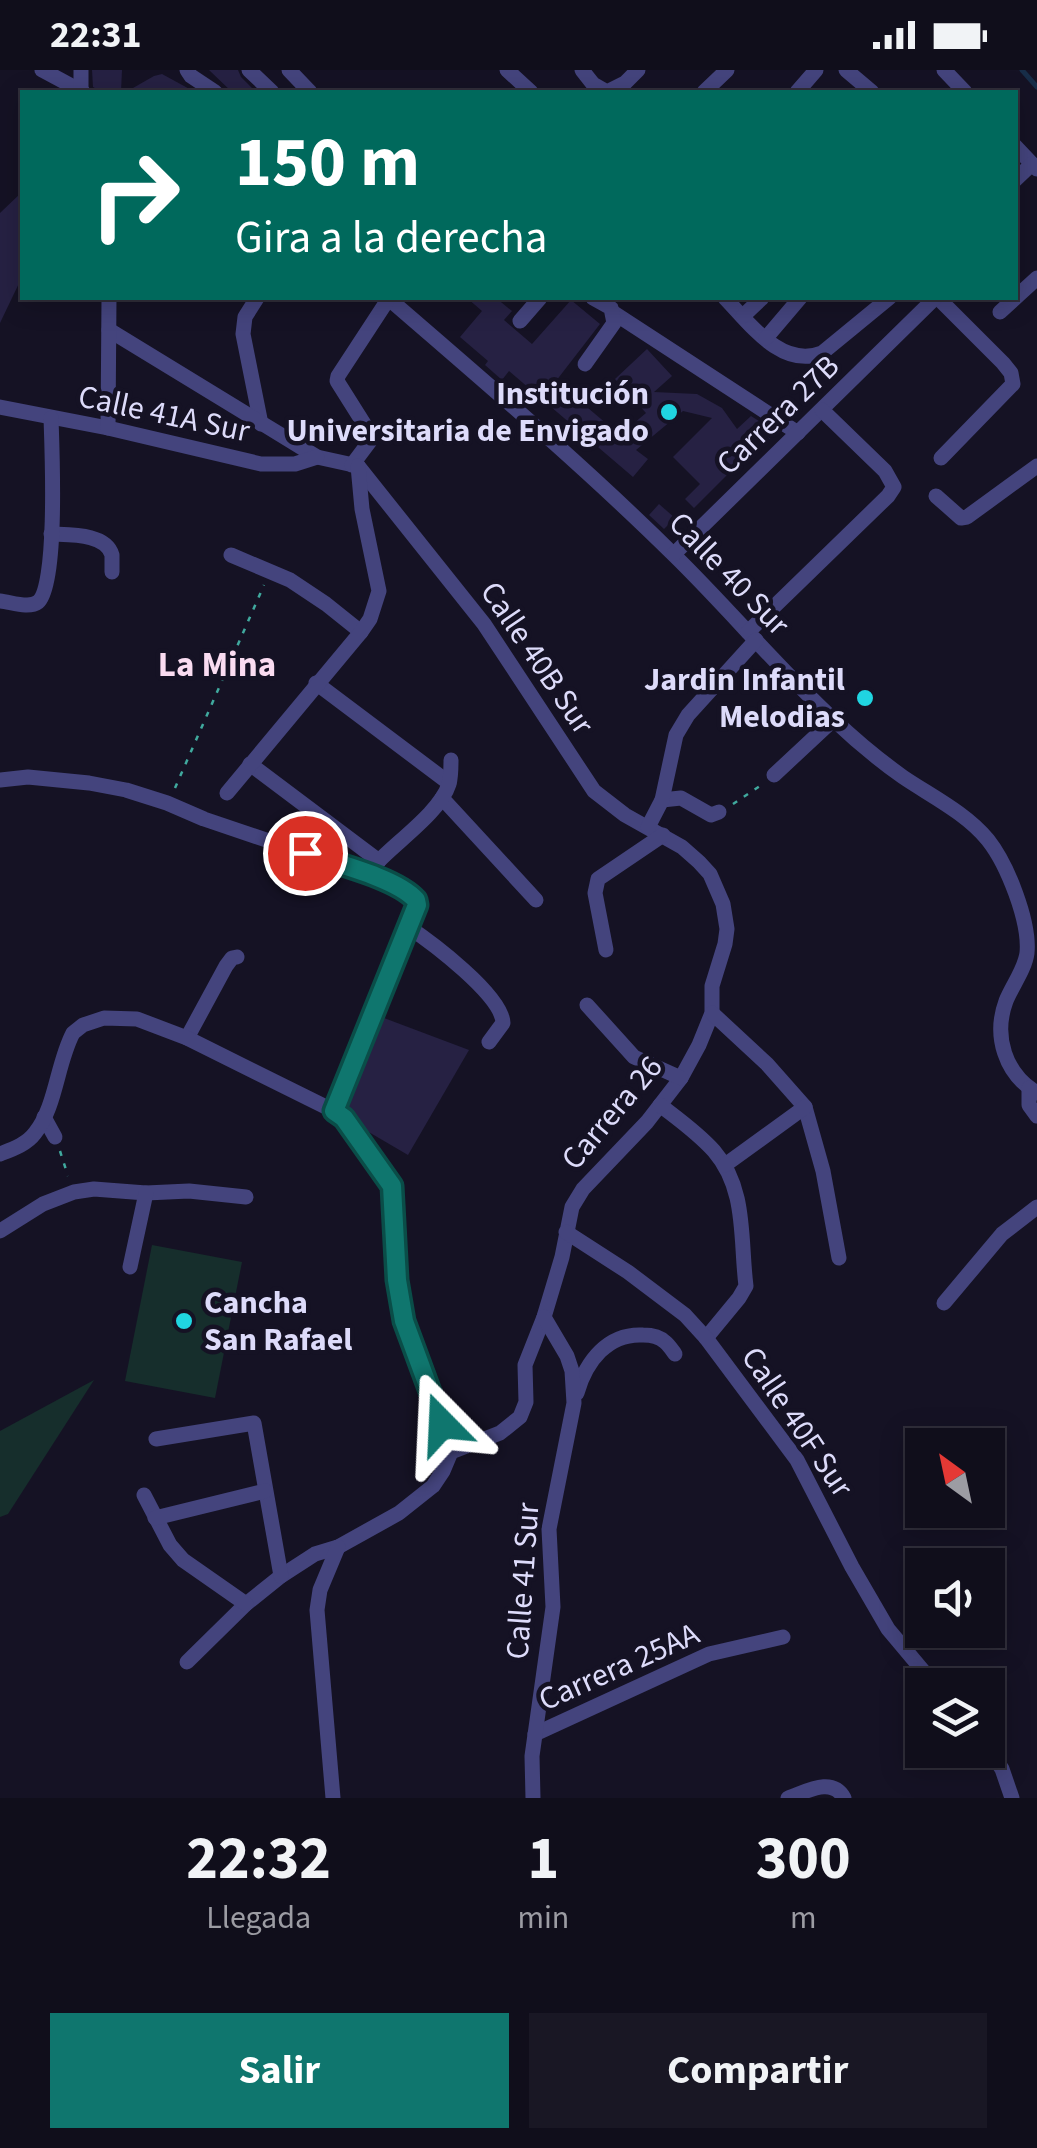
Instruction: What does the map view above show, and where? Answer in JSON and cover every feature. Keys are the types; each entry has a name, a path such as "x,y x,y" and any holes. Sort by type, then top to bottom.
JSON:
{"street":[{"path":"42,70 78,90"},
{"path":"187,70 211,90"},
{"path":"250,70 270,90"},
{"path":"289,70 308,90"},
{"path":"507,70 529,90"},
{"path":"582,70 604,90"},
{"path":"611,90 638,70"},
{"path":"706,90 726,70"},
{"path":"798,90 816,70"},
{"path":"846,70 870,90"},
{"path":"944,70 963,90"},
{"path":"1018,295 1037,278"},
{"path":"108,428 109,300"},
{"path":"256,300 245,316 243,334 261,424"},
{"path":"227,793 370,619 379,591 355,466 371,435 337,382 388,300"},
{"name":"Calle 40 Sur","path":"391,300 674,554 833,720 900,775 981,832 999,854 1013,886 1031,932 1032,958"},
{"path":"520,321 538,300"},
{"path":"596,300 798,434"},
{"path":"727,300 780,351 809,358 822,353 888,300"},
{"path":"743,316 760,300"},
{"path":"766,338 798,300"},
{"path":"938,300 1004,362 1012,372 1013,384 941,458"},
{"path":"1000,312 1013,300"},
{"name":"Carrera 27B","path":"674,554 822,410 917,306"},
{"path":"585,364 613,327 614,312"},
{"path":"108,330 317,458 355,466"},
{"name":"Calle 41A Sur","path":"0,407 272,466 317,458"},
{"path":"648,826 662,800 676,734 688,715 752,636 894,487 885,471 822,410"},
{"path":"0,601 31,605 46,592 53,483 51,418"},
{"name":"Calle 40B Sur","path":"355,466 484,624 594,791 606,803 664,834 699,862 717,887"},
{"path":"936,496 961,518 967,517 1037,466"},
{"path":"51,534 99,540 112,556 112,572"},
{"path":"231,555 290,580 361,632"},
{"path":"316,683 446,790 536,900"},
{"path":"774,775 833,720"},
{"path":"367,874 418,825 446,790 452,760"},
{"path":"250,764 378,860"},
{"path":"0,780 28,777 126,790 367,874 414,895 417,905 334,1111"},
{"path":"662,800 681,798 705,812 719,812"},
{"path":"606,950 595,893 598,879 664,834"},
{"name":"Carrera 26","path":"452,1452 500,1433 520,1417 526,1402 525,1365 562,1257 572,1207 583,1188 647,1122 681,1078 699,1044 712,1013 712,986 726,944 727,917 717,887"},
{"path":"407,926 440,948 500,1010 503,1023 489,1042"},
{"path":"187,1038 226,966 238,957"},
{"path":"1032,958 1004,1005 1000,1026 1006,1060 1033,1091 1030,1106 1037,1116"},
{"path":"587,1006 634,1057 681,1078"},
{"path":"712,1013 768,1064 805,1107 823,1171 840,1258"},
{"path":"0,1154 35,1134 73,1033 104,1018 137,1019 187,1038 334,1111 344,1118 392,1186 397,1280 404,1321 452,1452 433,1486 399,1513 338,1547 315,1554 281,1576 187,1662"},
{"path":"660,1105 713,1150 725,1166 738,1198 746,1286 706,1338"},
{"path":"725,1166 805,1107"},
{"path":"44,1117 55,1137"},
{"path":"0,1230 43,1204 94,1188 246,1197"},
{"path":"130,1267 146,1193"},
{"path":"944,1303 1002,1234 1037,1206"},
{"name":"Calle 40F Sur","path":"566,1232 628,1272 685,1316 706,1338 797,1460 888,1629 921,1668"},
{"name":"Calle 41 Sur","path":"532,1798 532,1756 553,1607 548,1529 574,1404 567,1356 544,1317"},
{"path":"574,1404 584,1373 600,1350 616,1338 656,1336 675,1354"},
{"path":"156,1439 254,1424 281,1576"},
{"path":"155,1518 265,1491"},
{"path":"144,1496 170,1545 183,1560 246,1604"},
{"path":"333,1798 317,1610 320,1590 338,1547"},
{"name":"Carrera 25AA","path":"535,1734 709,1654 783,1636"},
{"path":"1001,1768 1012,1798"},
{"path":"788,1798 829,1785 844,1798"}],"path":[{"path":"168,803 270,572"},
{"path":"719,812 774,775"},
{"path":"55,1137 74,1192"}],"green space":[{"name":"Cancha San Rafael","path":"152,1245 242,1262 215,1398 125,1381"},
{"path":"94,1380 8,1514 0,1517 0,1431"}],"building":[{"path":"92,70 122,70 121,90 93,87"},
{"path":"209,70 238,70 254,90 230,90"},
{"path":"162,74 191,90 130,90"},
{"path":"20,194 20,281 0,323 0,213"},
{"path":"469,300 498,300 512,311 504,320 532,344 571,300 600,324 556,381 620,435 646,413 615,379 647,349 672,376 654,392 697,394 722,408 737,429 751,416 776,432 759,449 756,446 694,508 685,499 700,484 673,457 712,418 683,411 636,450 648,459 633,477 509,371 502,380 485,365 488,361 460,337 482,311"},
{"path":"659,504 675,518 664,529 649,515"},
{"path":"384,1018 469,1050 408,1155 367,1131 348,1106"}],"waterway":[{"path":"1022,70 1037,87"}],"place":[{"name":"Institución Universitaria de Envigado","path":"669,412"},
{"name":"Jardin Infantil Melodias","path":"865,698"},
{"name":"Cancha San Rafael","path":"184,1321"}],"district":[{"name":"La Mina","path":"217,665"}],"route":[{"path":"305,853 367,874 414,895 416,900 334,1111 344,1118 392,1186 394,1250 404,1321 442,1424"}]}
